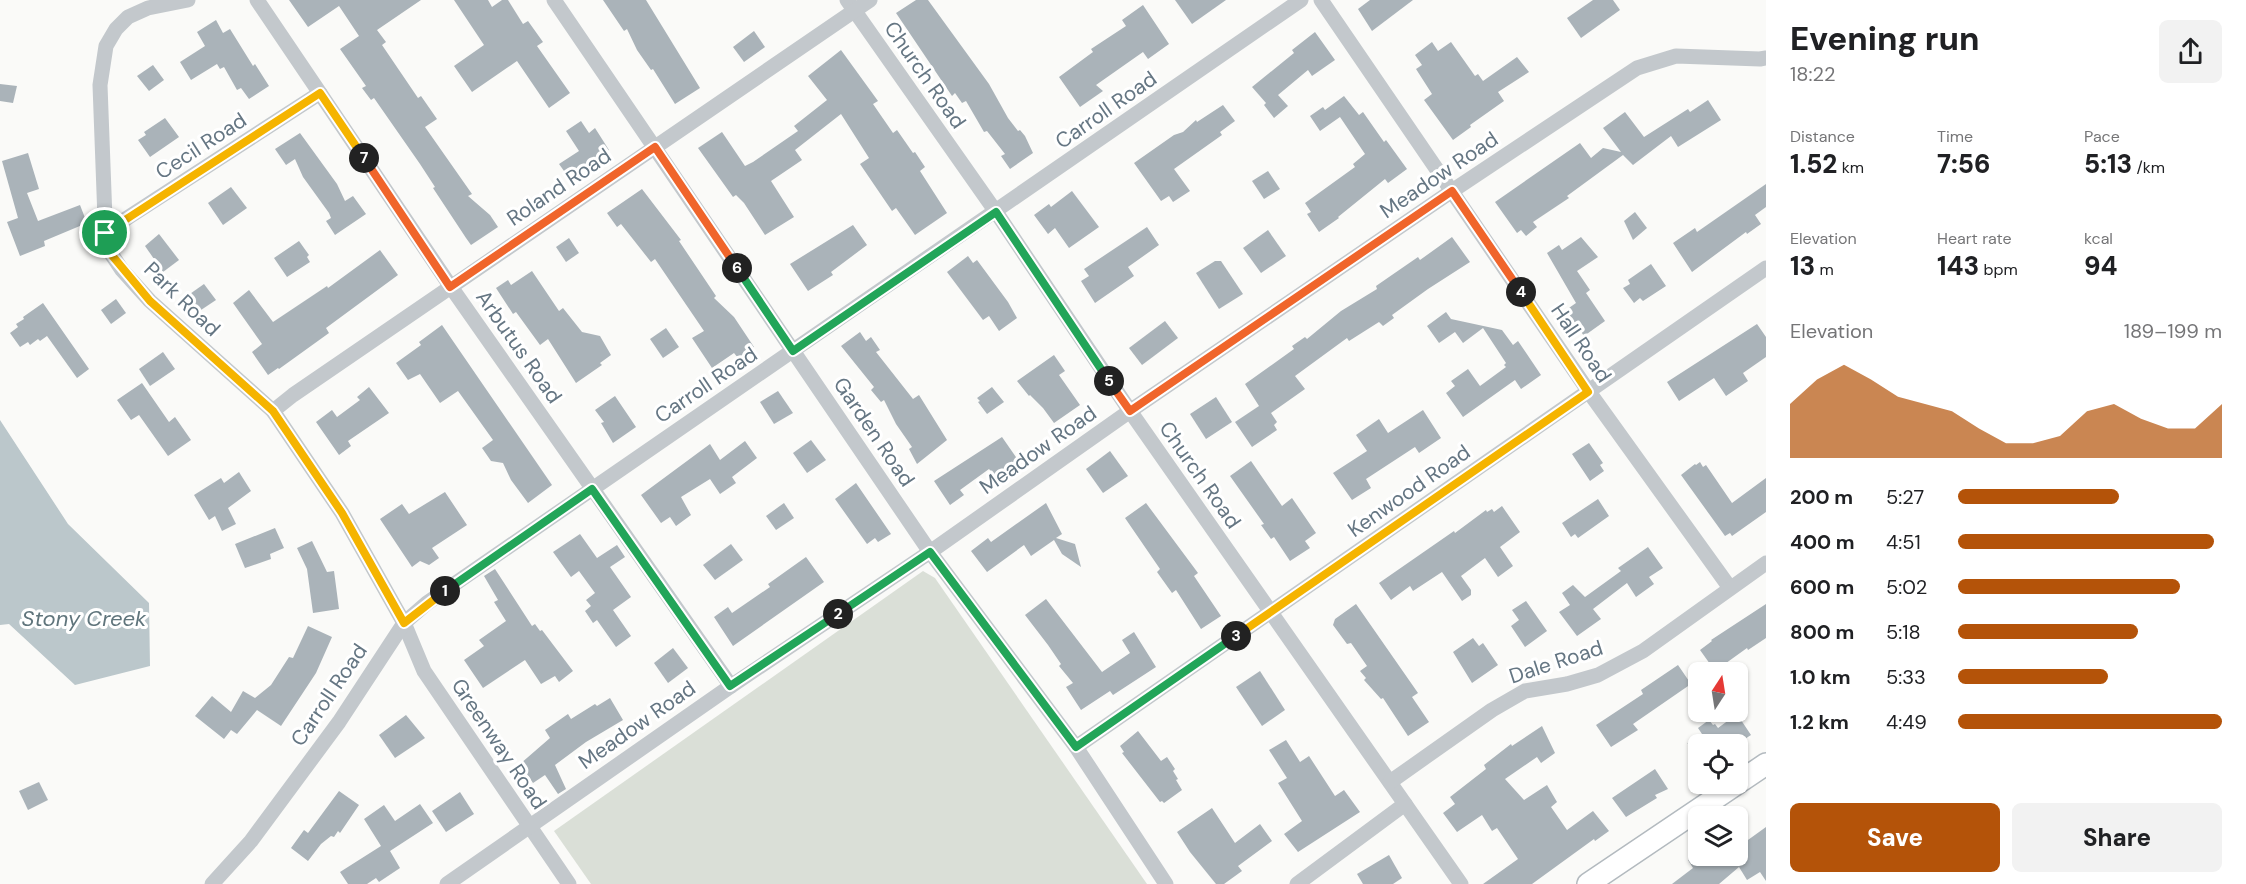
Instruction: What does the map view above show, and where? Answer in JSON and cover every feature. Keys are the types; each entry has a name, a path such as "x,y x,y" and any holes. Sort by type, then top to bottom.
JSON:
{"street":[{"name":"Park Road","path":"188,0 148,9 128,18 116,29 106,46 100,85 106,246 150,301 273,411 342,513 404,623"},
{"name":"Arbutus Road","path":"257,0 450,287 730,686"},
{"name":"Garden Road","path":"554,0 930,552 1076,747 1166,884"},
{"name":"Roland Road","path":"273,411 655,147 850,5 870,0"},
{"name":"Carroll Road","path":"212,884 251,841 332,731 404,623 427,603 1301,0"},
{"name":"Hall Road","path":"1321,0 1588,392 1730,588"},
{"name":"Church Road","path":"850,5 996,212 1270,613 1461,884"},
{"name":"Meadow Road","path":"447,884 730,686 930,552 1130,411 1637,68 1676,56 1766,58"},
{"name":"Cecil Road","path":"105,233 320,93"},
{"name":"Kenwood Road","path":"1076,747 1766,268"},
{"name":"Dale Road","path":"1390,782 1492,710 1525,691 1567,684 1598,675 1643,651 1766,563"},
{"name":"Greenway Road","path":"404,623 424,671 568,884"},
{"path":"1588,884 1766,764"},
{"path":"1297,884 1405,804"}],"shaded area":[{"path":"923,571 935,578 1147,884 591,884 554,831"}],"water":[{"name":"Stony Creek","path":"0,420 68,524 149,603 150,666 75,685 9,624 0,625"}],"building":[{"path":"289,0 421,0 377,30 386,42 382,45 418,98 421,96 437,119 425,127 472,194 468,196 490,215 498,227 471,245 420,164 374,98 371,100 362,88 366,86 340,49 359,36 339,6 308,27"},
{"path":"454,0 488,0 492,7 502,0 508,0 523,24 528,21 543,42 537,46 570,93 549,108 517,61 472,92 454,66 484,45"},
{"path":"603,0 646,0 700,88 675,104 653,69 651,70 637,50 627,29 624,31"},
{"path":"916,0 928,0 989,84 1008,118 1025,136 1033,153 1010,169 1001,156 1005,154 987,131 984,132 966,101 962,103 955,93 952,96 896,13"},
{"path":"1175,0 1226,0 1192,24"},
{"path":"1370,0 1413,0 1372,31 1358,9"},
{"path":"1593,0 1613,0 1620,10 1581,38 1567,18"},
{"path":"1143,5 1169,44 1148,59 1143,52 1096,85 1103,91 1080,107 1059,77 1093,52 1091,49 1126,26 1122,20"},
{"path":"216,20 223,33 230,29 253,66 255,64 269,86 249,99 241,88 237,90 224,67 220,69 217,64 191,80 180,62 205,46 197,32"},
{"path":"754,31 765,47 744,62 733,47"},
{"path":"1315,32 1335,60 1312,76 1308,70 1278,95 1288,106 1274,118 1264,105 1266,103 1252,87 1294,53 1292,50"},
{"path":"1432,42 1438,51 1451,42 1475,76 1478,74 1483,81 1517,57 1529,72 1498,92 1504,101 1453,140 1424,100 1432,94 1416,69 1422,65 1415,55"},
{"path":"841,50 878,101 873,104 893,133 897,130 925,167 920,171 947,213 915,235 896,208 892,211 860,164 869,158 841,114 795,150 802,160 771,181 794,217 765,235 744,203 736,195 733,197 698,148 722,132 745,166 753,162 798,131 794,126 827,100 808,76"},
{"path":"153,65 164,80 149,91 137,76"},
{"path":"0,84 17,86 13,103 0,101"},
{"path":"1344,96 1359,115 1363,112 1407,169 1388,183 1385,179 1319,232 1307,214 1311,212 1305,203 1355,167 1353,164 1365,154 1340,117 1320,131 1310,116 1323,107 1325,110"},
{"path":"1708,100 1721,120 1678,147 1671,136 1633,165 1623,155 1567,196 1569,198 1533,222 1537,227 1526,236 1521,230 1517,233 1495,202 1580,143 1591,158 1603,148 1621,152 1603,128 1625,112 1644,137 1688,109 1690,112"},
{"path":"1223,105 1235,121 1220,132 1222,135 1174,169 1190,191 1173,202 1169,196 1161,201 1134,163 1174,135 1183,132 1196,120 1197,122"},
{"path":"165,118 179,137 150,157 138,140 146,135 144,132"},
{"path":"581,121 589,133 595,128 609,150 569,178 559,164 579,151 566,131"},
{"path":"300,133 337,184 345,201 353,196 366,214 335,235 326,221 331,218 329,213 303,177 295,159 286,165 275,149"},
{"path":"28,153 39,189 27,193 38,221 80,205 87,223 44,241 45,246 20,256 7,222 18,218 2,161"},
{"path":"1268,171 1280,189 1264,199 1252,181"},
{"path":"1766,184 1766,207 1755,215 1761,224 1747,234 1746,232 1692,272 1673,243 1695,228 1697,232"},
{"path":"231,187 247,208 223,225 208,203"},
{"path":"642,189 681,240 679,241 716,296 714,298 734,317 754,347 738,358 734,353 712,368 692,338 704,331 655,259 651,262 621,224 617,227 607,213"},
{"path":"1072,191 1099,227 1069,248 1055,228 1048,234 1034,215 1049,204 1051,207"},
{"path":"1635,212 1647,228 1633,240 1624,221"},
{"path":"853,225 867,245 831,272 833,275 808,291 790,264"},
{"path":"1147,227 1159,245 1128,267 1134,276 1095,303 1081,281 1089,276 1084,269"},
{"path":"1268,230 1286,256 1261,273 1243,248"},
{"path":"159,234 179,260 163,272 145,246"},
{"path":"1452,237 1470,262 1392,315 1394,318 1383,326 1379,322 1349,341 1347,338 1295,376 1305,389 1271,413 1277,422 1274,425 1277,430 1252,447 1235,422 1259,406 1245,384 1294,349 1292,346 1305,337 1307,339 1341,311 1377,289 1376,286 1418,257 1420,260"},
{"path":"1581,237 1598,257 1577,271 1590,290 1586,293 1605,321 1584,336 1566,310 1576,303 1547,253 1559,245 1562,250"},
{"path":"569,238 579,253 566,262 556,247"},
{"path":"299,241 309,255 307,257 310,262 287,277 274,258"},
{"path":"380,250 398,275 326,328 329,333 268,375 252,352 262,344 233,303 249,290 273,322 327,286 328,288"},
{"path":"968,256 973,263 977,260 1017,318 999,331 989,316 983,320 947,272"},
{"path":"1215,261 1221,261 1243,294 1219,309 1196,273"},
{"path":"1651,264 1666,286 1643,301 1640,298 1634,303 1623,288 1630,284 1628,280"},
{"path":"532,271 559,311 563,308 582,332 600,336 611,355 600,363 602,365 576,383 548,339 540,345 516,312 513,314 496,288 508,280 511,285"},
{"path":"204,284 216,300 198,312 187,296"},
{"path":"116,299 126,313 111,324 101,310"},
{"path":"43,303 89,369 77,378 47,336 40,341 38,339 30,345 28,342 20,347 10,333 18,327 16,324 24,319 23,317"},
{"path":"1446,312 1451,319 1502,330 1513,345 1518,341 1541,375 1521,389 1515,380 1463,417 1446,393 1455,386 1451,381 1468,369 1480,386 1506,367 1504,365 1506,363 1483,328 1463,343 1455,332 1439,343 1427,326"},
{"path":"1165,321 1178,338 1142,365 1129,348"},
{"path":"1757,324 1766,337 1766,357 1743,373 1748,381 1726,396 1714,378 1679,401 1667,382"},
{"path":"442,325 552,485 528,503 511,480 503,463 491,461 482,448 493,440 458,391 440,403 420,374 408,380 396,363 421,345 419,342"},
{"path":"666,328 679,347 663,358 650,339"},
{"path":"860,332 866,341 871,337 880,350 876,352 913,399 919,395 947,440 917,464 909,449 912,447 896,424 884,400 881,402 871,390 874,387 841,346"},
{"path":"163,352 175,369 150,386 139,369"},
{"path":"1054,355 1065,371 1059,375 1080,405 1054,423 1017,381"},
{"path":"142,383 169,422 175,417 191,440 168,456 139,415 131,420 117,400"},
{"path":"369,387 389,413 348,441 351,446 339,455 316,422 332,410 337,417 360,400 357,397"},
{"path":"992,387 1004,402 987,414 977,398"},
{"path":"778,391 793,413 774,424 760,402"},
{"path":"615,396 636,427 613,443 601,423 604,422 595,410"},
{"path":"1216,397 1232,422 1206,439 1190,414"},
{"path":"1423,410 1441,438 1419,453 1415,447 1366,479 1371,488 1352,500 1333,473 1367,451 1356,435 1379,419 1388,433"},
{"path":"1002,437 1018,460 996,477 989,469 960,490 964,495 950,505 934,481"},
{"path":"811,440 826,460 807,473 793,453"},
{"path":"745,441 757,458 732,477 736,483 720,494 710,479 681,497 691,515 676,526 670,517 661,523 641,495 710,444 720,460"},
{"path":"1589,443 1603,463 1600,465 1604,471 1590,481 1572,454"},
{"path":"1110,451 1128,476 1103,493 1086,469"},
{"path":"1251,461 1282,506 1292,498 1316,533 1305,541 1310,548 1290,561 1274,537 1271,539 1261,525 1264,524 1230,476"},
{"path":"1700,462 1703,467 1706,465 1732,503 1766,478 1766,512 1732,536 1730,533 1725,536 1681,475"},
{"path":"239,472 251,491 228,508 236,524 222,531 215,516 209,520 194,495 221,478 224,483"},
{"path":"856,483 891,534 878,542 875,538 867,544 835,499"},
{"path":"445,492 467,525 432,548 439,558 429,565 420,561 412,567 380,519 402,504 409,514"},
{"path":"1598,499 1609,516 1578,538 1575,534 1571,537 1562,523"},
{"path":"784,503 794,518 776,530 766,516"},
{"path":"1046,503 1062,534 1056,538 1075,544 1081,567 1062,554 1054,540 1031,556 1024,545 987,572 971,551 988,538 991,542"},
{"path":"1146,503 1198,573 1194,576 1221,616 1201,629 1176,590 1172,593 1157,572 1160,569 1125,518"},
{"path":"1502,506 1520,532 1500,547 1513,566 1498,577 1485,558 1461,576 1471,590 1471,595 1462,601 1442,572 1413,591 1410,586 1391,600 1379,583 1486,510 1487,512 1492,509 1494,512"},
{"path":"275,528 284,548 270,554 271,559 245,568 235,544"},
{"path":"580,534 597,558 617,545 625,557 610,567 631,597 613,610 631,636 616,647 597,620 593,623 585,611 591,606 586,600 595,593 579,571 571,577 553,552"},
{"path":"312,541 327,572 334,571 339,609 313,613 307,569 297,548"},
{"path":"731,544 743,560 715,580 703,565"},
{"path":"1648,547 1663,568 1649,577 1654,584 1636,597 1627,583 1593,609 1601,619 1577,636 1559,612 1570,605 1562,593 1573,585 1585,597 1621,571 1618,568"},
{"path":"806,557 824,582 733,646 714,617 728,607 732,613 770,587 768,584"},
{"path":"495,569 532,626 535,624 540,631 542,630 573,671 559,682 555,676 541,684 525,660 483,688 464,660 484,646 479,640 506,621 494,602 498,600 484,576"},
{"path":"1046,599 1102,672 1130,653 1122,640 1134,632 1156,667 1113,695 1110,691 1081,710 1066,687 1073,683 1025,615"},
{"path":"1526,601 1547,631 1525,647 1511,626 1519,620 1512,610"},
{"path":"1356,604 1418,693 1412,697 1429,722 1408,736 1383,698 1381,699 1364,680 1366,678 1360,671 1367,666 1351,643 1347,644 1333,625 1335,619"},
{"path":"1766,604 1766,638 1748,650 1747,648 1728,662 1709,662 1700,650 1711,640"},
{"path":"308,626 332,637 316,673 281,726 257,710 237,734 231,730 224,739 195,716 212,696 231,712 243,691 255,698 271,685 289,657 293,658"},
{"path":"1473,638 1479,646 1483,643 1498,665 1472,683 1453,652"},
{"path":"673,648 688,668 668,683 654,663"},
{"path":"1678,665 1688,680 1688,686 1633,724 1638,730 1611,747 1596,725 1643,694 1641,690"},
{"path":"1260,671 1285,710 1262,726 1236,687"},
{"path":"610,698 623,720 586,742 555,765 566,789 558,794 545,775 533,783 520,764 550,738 545,730 568,714 571,719 595,704 597,706"},
{"path":"406,715 425,738 395,758 379,735"},
{"path":"1706,722 1711,722 1718,728 1726,722 1742,722 1751,735 1748,737 1748,734 1702,734 1698,728"},
{"path":"1542,726 1555,753 1541,763 1537,757 1505,779 1524,800 1547,785 1557,802 1551,807 1567,830 1593,811 1609,831 1595,841 1594,839 1532,884 1483,884 1518,859 1497,828 1492,831 1482,815 1457,832 1443,813 1455,804 1450,797 1486,769 1484,765 1511,744 1512,746"},
{"path":"1138,731 1161,761 1167,757 1175,769 1173,771 1178,779 1176,780 1182,790 1164,803 1160,802 1122,753 1124,752 1120,746"},
{"path":"1286,740 1300,762 1309,756 1335,796 1344,790 1360,812 1298,852 1284,834 1302,821 1278,783 1287,778 1269,750"},
{"path":"1655,769 1668,789 1655,795 1657,798 1626,817 1612,798"},
{"path":"39,782 48,800 28,810 19,791"},
{"path":"339,791 359,805 340,833 338,831 334,837 331,836 321,844 308,861 291,848 304,830 308,833"},
{"path":"460,792 474,814 446,832 432,811"},
{"path":"420,804 433,823 390,851 400,868 379,882 376,878 367,884 348,884 340,872 381,846 364,819 384,805 395,821"},
{"path":"1212,808 1235,843 1260,824 1272,841 1238,866 1242,871 1224,884 1216,884 1177,832"},
{"path":"1766,827 1766,881 1760,872 1747,880 1739,867 1719,884 1672,884 1693,868 1692,866 1748,866 1748,840"},
{"path":"1389,855 1402,878 1393,884 1363,884 1357,874"}],"route":[{"path":"320,93 450,287 655,147 793,351 996,212 1130,411 1452,191 1588,392 1076,747 930,552 730,686 592,489 427,603 404,623 342,513 273,411 150,301 110,253 106,246 105,233 320,93"}]}
